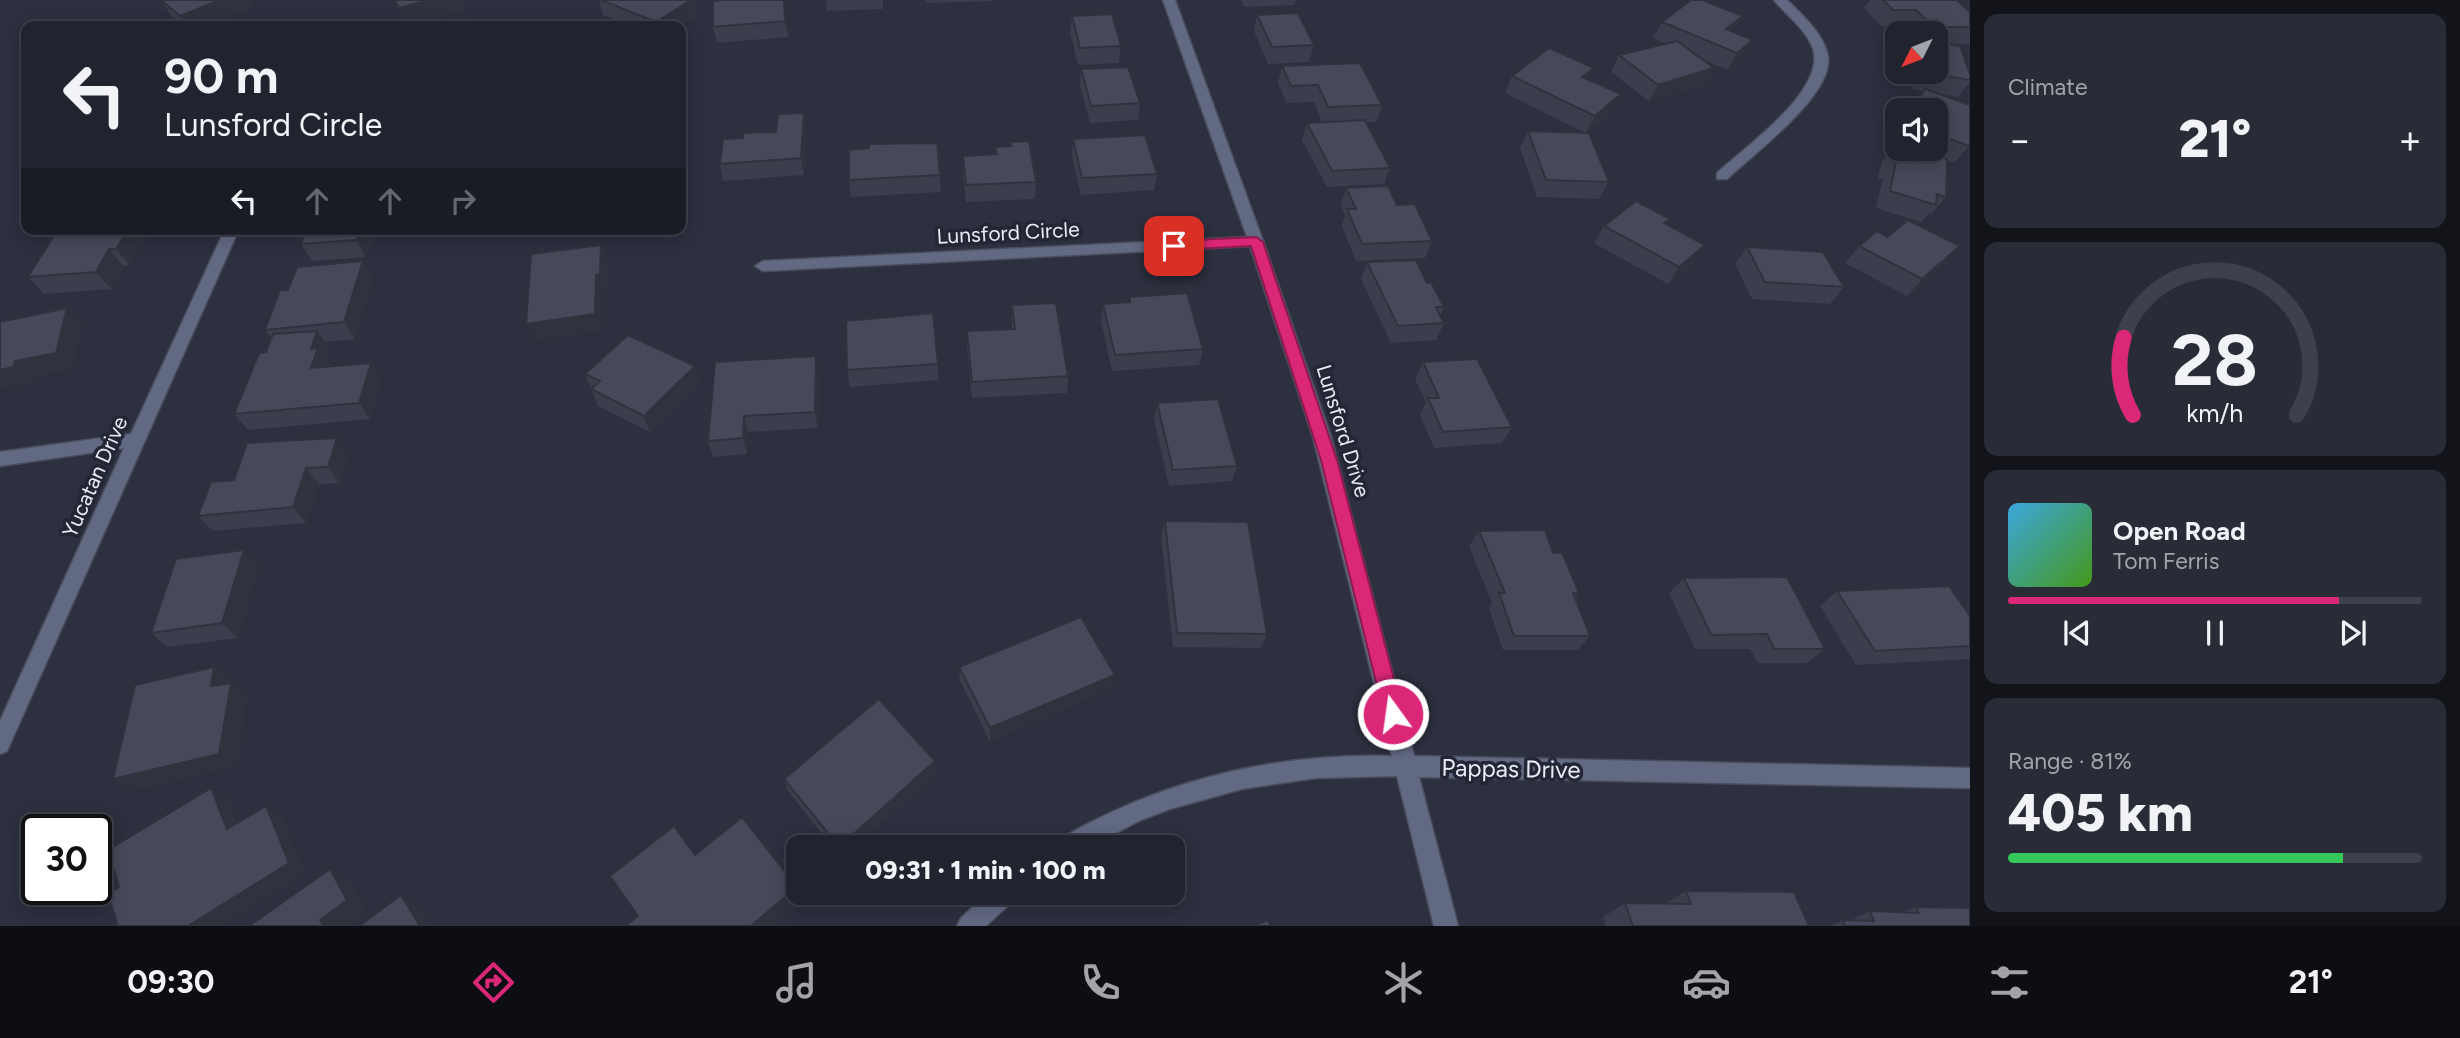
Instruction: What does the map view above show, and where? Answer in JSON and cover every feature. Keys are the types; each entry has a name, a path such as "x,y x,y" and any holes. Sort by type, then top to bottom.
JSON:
{"street":[{"name":"Lunsford Drive","path":"1169,0 1307,388 1342,507 1446,926"},
{"path":"1722,176 1806,98 1820,77 1818,45 1808,28 1780,0"},
{"name":"Yucatan Drive","path":"0,744 229,235"},
{"name":"Lunsford Circle","path":"763,266 1256,242"},
{"path":"0,459 137,440"},
{"name":"Pappas Drive","path":"1090,835 1123,817 1224,780 1300,768 1353,765 1970,778"},
{"path":"969,926 992,905"}],"building":[{"path":"220,0 180,16 162,1"},
{"path":"395,0 429,0 399,8"},
{"path":"601,0 691,0 654,21"},
{"path":"784,0 785,21 713,27 713,1"},
{"path":"1691,0 1702,0 1743,16 1726,29 1753,40 1737,53 1662,22"},
{"path":"1883,0 1957,0 1970,12 1970,27 1948,27 1948,21 1927,21 1916,10 1893,10"},
{"path":"1298,13 1314,45 1272,47 1257,15"},
{"path":"1112,14 1121,46 1080,48 1072,16"},
{"path":"466,18 465,21 426,21"},
{"path":"1677,41 1714,68 1658,85 1619,55"},
{"path":"1948,44 1960,46 1970,80 1948,76"},
{"path":"1549,48 1594,68 1582,77 1621,94 1595,116 1512,76"},
{"path":"1360,63 1382,105 1328,107 1318,85 1291,86 1282,66"},
{"path":"1128,67 1140,103 1091,106 1081,69"},
{"path":"1925,89 1970,105 1969,146 1948,138 1948,98 1920,98"},
{"path":"804,113 801,158 720,164 723,139 743,138 743,133 776,132 778,114"},
{"path":"1365,120 1390,168 1332,171 1307,123"},
{"path":"1528,131 1589,133 1609,182 1546,180"},
{"path":"1145,135 1157,174 1082,178 1073,139"},
{"path":"1029,141 1036,182 966,185 963,156 997,154 995,147 1011,146 1009,142"},
{"path":"937,143 940,175 849,180 849,150 869,148 869,144"},
{"path":"1892,161 1947,161 1946,197 1937,194 1936,205 1890,191 1896,162"},
{"path":"1388,186 1397,205 1415,204 1432,241 1362,244 1347,209 1356,209 1346,188"},
{"path":"1636,201 1670,219 1664,223 1705,245 1679,267 1604,226"},
{"path":"1908,220 1960,246 1922,279 1859,246 1877,231 1887,237"},
{"path":"54,235 124,235 116,249 109,249 96,272 28,277"},
{"path":"305,235 358,235 356,240 301,244"},
{"path":"601,245 600,274 596,275 595,314 526,324 531,254"},
{"path":"1747,247 1823,252 1844,287 1765,282"},
{"path":"1416,260 1427,283 1431,282 1444,307 1436,307 1444,323 1398,326 1367,262"},
{"path":"363,261 344,322 265,330 280,290 288,290 297,267"},
{"path":"1187,293 1203,349 1115,355 1103,304 1130,302 1130,297"},
{"path":"1056,303 1068,376 972,382 967,331 1015,329 1012,305"},
{"path":"67,308 56,353 15,361 13,367 0,370 0,322"},
{"path":"933,313 938,364 847,370 846,321"},
{"path":"317,331 311,349 318,348 311,368 371,363 359,403 234,414 259,353 266,352 273,334"},
{"path":"628,335 695,366 644,416 591,389 600,381 585,374"},
{"path":"816,356 815,412 744,416 743,438 708,441 715,362"},
{"path":"1477,359 1512,427 1443,432 1428,398 1439,398 1423,362"},
{"path":"1218,399 1237,466 1173,470 1157,403"},
{"path":"337,438 328,467 306,468 293,507 198,516 211,482 234,480 247,443"},
{"path":"1165,521 1248,522 1267,634 1177,633"},
{"path":"1545,530 1553,553 1562,552 1579,593 1573,593 1590,636 1514,636 1499,593 1505,593 1479,531"},
{"path":"244,550 222,623 151,633 176,559"},
{"path":"1787,577 1825,649 1774,649 1767,634 1711,635 1684,578"},
{"path":"1949,586 1970,616 1970,646 1875,651 1837,591"},
{"path":"1081,617 1115,675 990,728 959,667"},
{"path":"214,667 211,686 231,683 219,754 113,779 135,685"},
{"path":"879,699 935,761 852,835 829,835 784,779"},
{"path":"211,788 227,829 266,806 289,863 188,926 118,926 111,905 112,891 119,887 112,863 112,848"},
{"path":"742,817 786,873 786,896 751,926 625,926 638,916 610,876 674,826 695,855"},
{"path":"330,869 347,900 320,920 323,926 249,926"},
{"path":"1686,891 1794,892 1809,926 1633,926 1625,903 1691,904"},
{"path":"401,895 420,926 359,926"},
{"path":"1916,907 1970,908 1970,926 1845,926 1843,920 1874,921 1870,911 1919,913"},
{"path":"1268,920 1271,926 1254,926"}],"route":[{"path":"1174,246 1256,242 1329,460 1393,714"}]}
